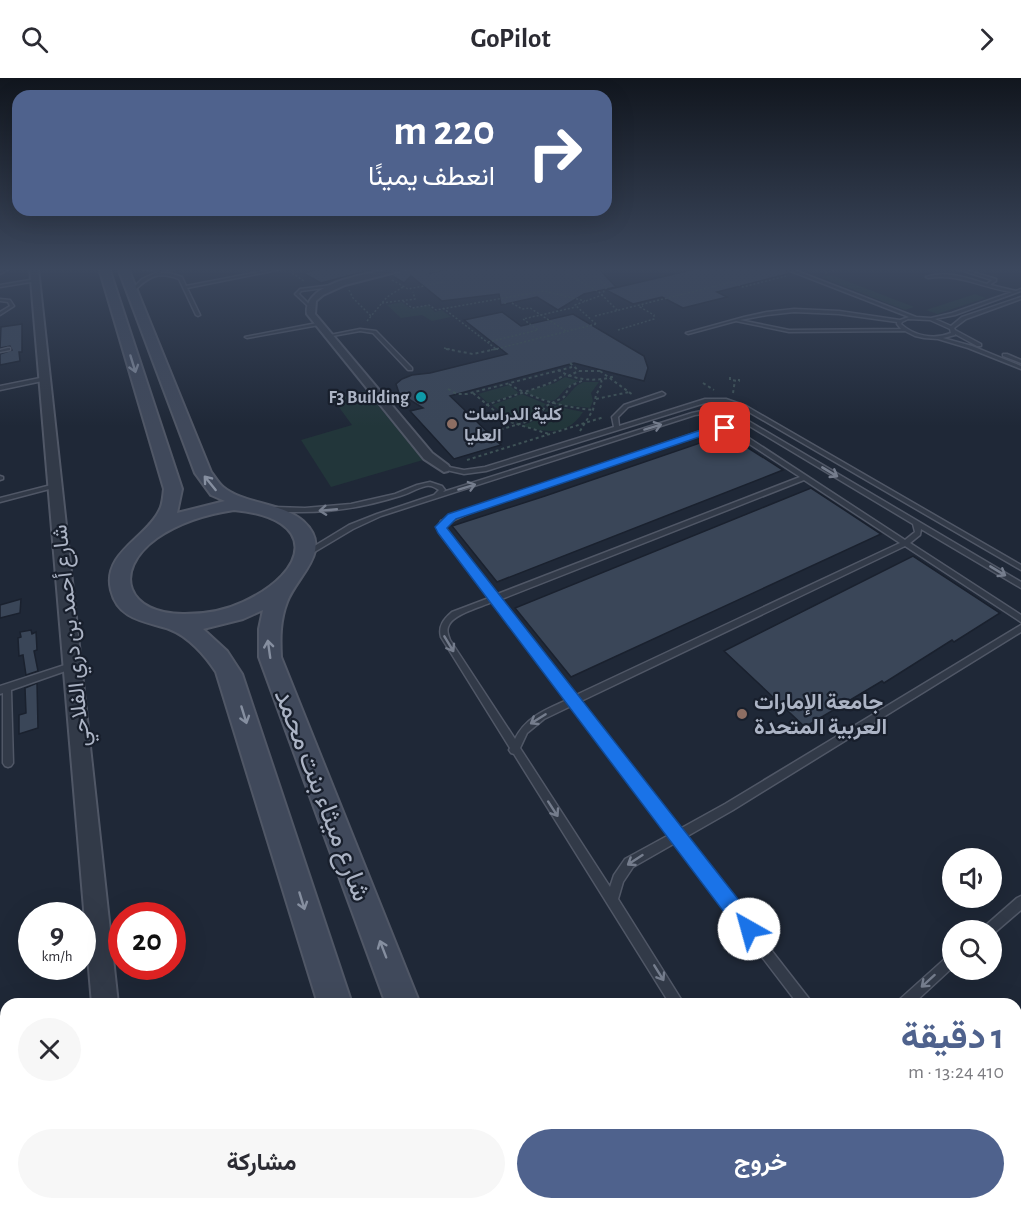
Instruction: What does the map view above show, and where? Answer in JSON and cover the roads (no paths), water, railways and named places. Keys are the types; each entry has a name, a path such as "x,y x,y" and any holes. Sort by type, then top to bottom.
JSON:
{"main road":[{"path":"120,321 173,489 169,511 127,561 120,579 121,588 129,604 137,611 153,618 173,622 208,621 226,617 259,603 285,585 304,557 304,539 297,524 290,518 266,508 229,498 208,482 144,321"},
{"path":"151,535 176,520 205,510 234,505 266,508"},
{"name":"شارع ميثاء بنت محمد","path":"285,585 270,619 268,638 270,657 401,998"},
{"name":"شارع ميثاء بنت محمد","path":"173,622 208,643 221,657 230,674 333,998"}],"street":[{"name":"شارع أحمد بن دري الفلاحي","path":"39,321 104,998"},
{"path":"315,321 428,456 444,468"}],"lane":[{"path":"688,333 735,321"},
{"path":"741,321 762,327 798,331 906,330 961,344 1021,368"},
{"path":"900,321 901,327 906,330"},
{"path":"937,321 970,341 1021,362"},
{"path":"931,337 950,336 961,321"},
{"path":"247,337 317,324"},
{"path":"327,336 360,330 376,333 410,369"},
{"path":"0,351 8,349"},
{"path":"0,388 45,379"},
{"path":"617,428 615,420 617,413 626,406 662,394"},
{"path":"444,468 453,471 475,472 705,401 732,402 749,409 1021,568"},
{"path":"304,557 365,520 694,414 718,412 743,420 1021,585"},
{"path":"801,998 441,527 447,519 720,428 733,430 1021,619"},
{"path":"674,998 514,750 443,634 443,626 455,614 805,477"},
{"path":"266,508 308,511 342,509 403,493 427,483 440,487 442,490 437,496"},
{"path":"0,500 55,486"},
{"path":"514,750 518,739 532,722 906,543 918,533 916,523"},
{"path":"612,899 618,879 629,863 678,836 1021,628"},
{"path":"8,763 3,689 74,664"},
{"path":"1000,920 1021,902"},
{"path":"910,998 942,969"}],"place":[{"name":"F3 Building","path":"421,397"},
{"name":"كلية الدراسات العليا","path":"452,424"},
{"name":"جامعة الإمارات العربية المتحدة","path":"742,714"}]}
